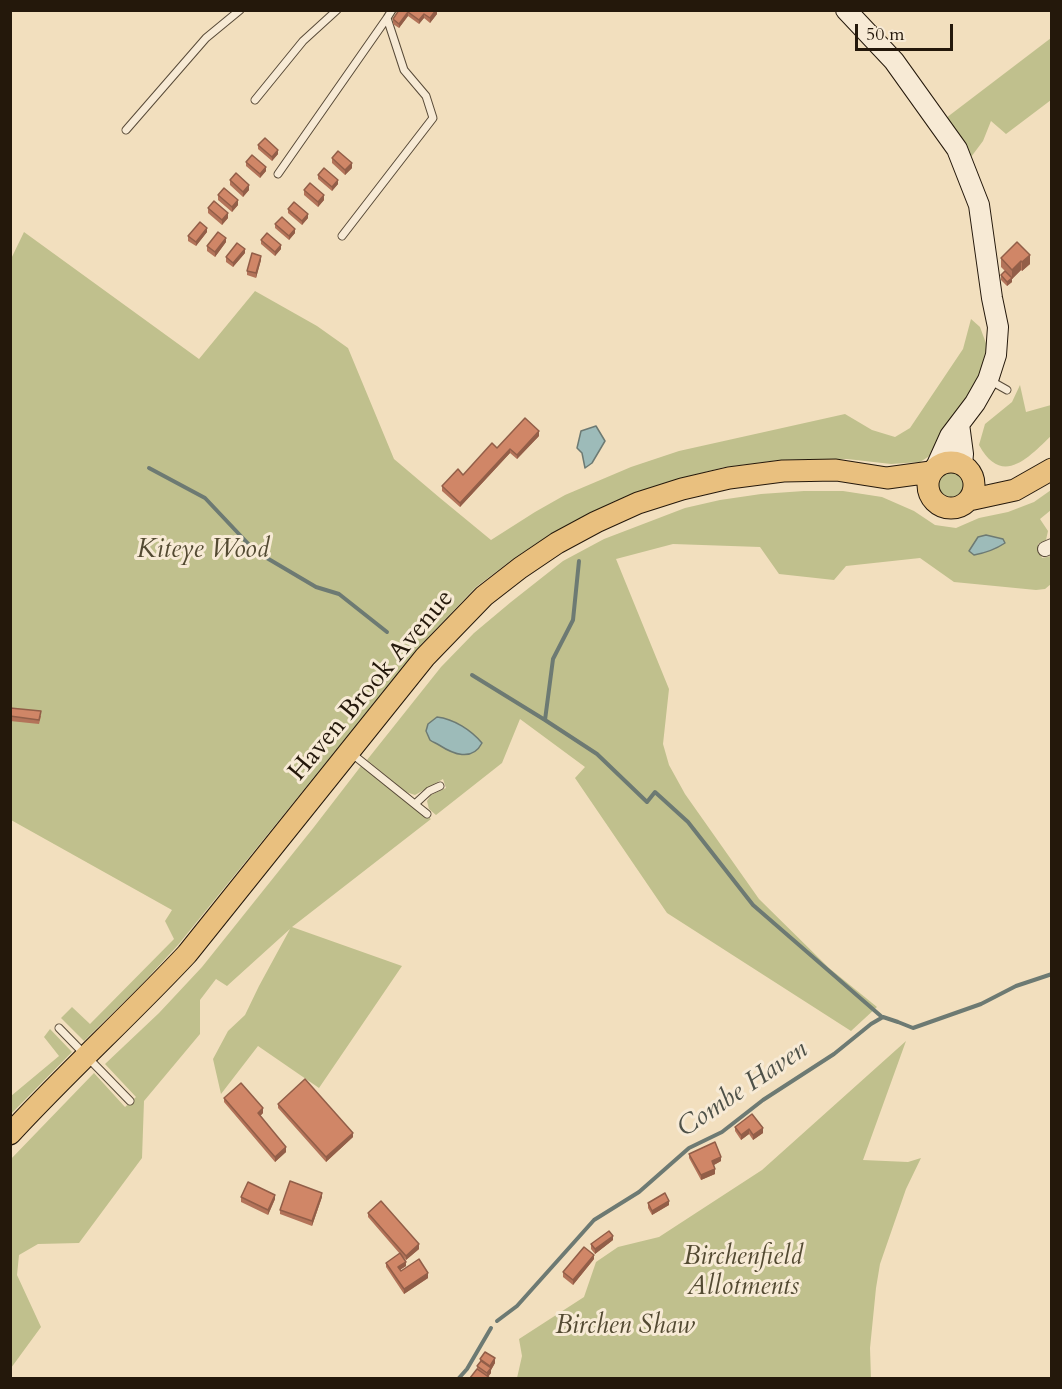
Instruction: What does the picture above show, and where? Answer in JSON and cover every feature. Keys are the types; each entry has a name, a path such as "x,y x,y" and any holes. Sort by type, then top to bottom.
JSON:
{"main road":[{"path":"1015,490 955,462 948,462 934,469 928,478 927,485 934,501 951,508 969,500 1015,490 1052,469"},
{"name":"Haven Brook Avenue","path":"10,1134 187,954 425,657 484,596 520,568 557,543 596,522 638,503 682,489 729,478 783,471 836,470 887,478 934,469"},
{"path":"967,469 974,487 969,500"},
{"name":"Haven Brook Avenue","path":"887,478 911,492 934,501"}],"street":[{"path":"846,10 894,61 957,150 979,205 998,327 996,355 988,380 975,403 950,436 934,469"},
{"path":"959,424 967,469"}],"lane":[{"path":"126,130 207,38 240,10"},
{"path":"255,100 303,41 337,10"},
{"path":"278,174 392,10"},
{"path":"342,236 433,118 426,96 404,70 387,18"},
{"path":"988,380 1007,390"},
{"path":"349,751 428,814"},
{"path":"415,804 440,786"},
{"path":"59,1028 130,1101"}],"green space":[{"path":"1051,38 1051,100 1006,134 991,121 983,141 971,157 946,118"},
{"name":"Kiteye Wood","path":"24,232 199,359 255,291 317,326 348,348 394,459 491,540 565,495 631,467 679,451 845,414 872,430 895,437 910,428 963,349 971,319 980,327 987,346 979,377 967,398 951,418 935,449 920,462 891,464 847,459 781,460 725,467 678,479 590,513 549,535 476,587 416,650 178,945 84,1041 61,1018 72,1007 90,1024 174,939 165,921 172,910 11,820 10,261"},
{"path":"1020,385 1026,412 1051,405 1051,436 1024,460 1006,466 997,464 988,458 979,445 985,424 1012,402"},
{"path":"951,468 963,473 968,485 963,497 951,502 939,497 934,485 939,473"},
{"path":"1051,490 1051,510 1040,519 1048,531 1046,540 1038,544 1042,558 1051,556 1051,584 1045,589 954,582 920,558 846,566 834,580 779,574 760,547 673,544 616,559 669,689 663,744 669,765 685,794 759,899 829,968 877,1007 851,1031 667,913 575,778 585,767 520,719 502,763 436,815 429,809 427,801 431,795 446,788 443,779 415,795 406,792 367,760 441,667 474,633 563,561 604,539 685,508 761,494 843,491 882,497 914,511 935,525 956,528 979,518 1008,512 1034,502"},
{"path":"361,766 431,819 292,927 402,966 319,1088 258,1046 221,1094 213,1059 228,1031 245,1015 290,929 227,986 216,979 200,1000 200,1034 144,1101 142,1158 79,1243 38,1244 19,1255 17,1275 41,1327 11,1368 10,1160 94,1073 125,1107 136,1097 105,1064 159,1013 202,967"},
{"path":"50,1029 72,1052 11,1114 11,1096 59,1056 44,1037"},
{"path":"906,1041 863,1160 908,1162 921,1158 906,1189 880,1264 870,1348 871,1378 517,1378 522,1356 519,1339 584,1297 596,1262 618,1247 659,1237 762,1170"}],"water":[{"path":"596,426 605,441 592,463 585,468 582,453 577,448 581,431"},
{"path":"986,535 1003,539 1005,543 974,555 969,551 978,537"},
{"path":"437,717 450,720 473,734 482,743 478,749 468,754 456,753 430,740 426,731 428,724"}],"building":[{"path":"399,10 436,10 430,18 424,14 419,20 408,12 399,24 393,19"},
{"path":"265,138 278,150 272,157 258,145"},
{"path":"338,151 352,163 345,170 332,158"},
{"path":"252,155 266,167 260,174 246,162"},
{"path":"324,168 338,180 332,187 318,175"},
{"path":"236,173 249,185 243,192 230,180"},
{"path":"310,183 324,195 318,202 304,190"},
{"path":"224,188 238,200 232,207 218,195"},
{"path":"214,201 228,213 222,220 208,208"},
{"path":"294,202 308,214 302,221 288,209"},
{"path":"282,217 295,229 289,236 275,224"},
{"path":"200,222 207,228 196,242 188,236"},
{"path":"218,232 226,238 215,252 207,246"},
{"path":"267,233 281,245 275,252 261,240"},
{"path":"1017,242 1030,255 1012,270 1001,258"},
{"path":"237,243 245,249 233,263 226,257"},
{"path":"252,253 261,256 256,273 247,271"},
{"path":"1005,271 1012,278 1007,282 1001,275"},
{"path":"525,418 539,431 517,455 510,449 460,503 442,486 458,469 463,475 492,443 497,448"},
{"path":"10,708 41,711 39,720 10,716"},
{"path":"305,1079 353,1133 326,1157 278,1104"},
{"path":"241,1083 263,1108 258,1113 286,1147 275,1157 224,1098"},
{"path":"752,1114 763,1128 753,1135 749,1129 741,1135 735,1127"},
{"path":"715,1142 721,1157 712,1161 715,1169 701,1175 689,1154"},
{"path":"290,1181 322,1193 312,1221 280,1210"},
{"path":"248,1182 275,1195 268,1210 241,1197"},
{"path":"665,1193 669,1201 652,1211 648,1203"},
{"path":"381,1201 419,1244 406,1256 368,1213"},
{"path":"609,1231 613,1236 595,1249 591,1244"},
{"path":"584,1247 594,1255 573,1280 563,1272"},
{"path":"400,1253 406,1262 398,1267 401,1271 419,1259 428,1273 404,1289 386,1263"},
{"path":"485,1352 495,1358 490,1366 480,1359"},
{"path":"481,1361 491,1368 487,1373 477,1366"},
{"path":"477,1369 490,1378 470,1378"}],"waterway":[{"path":"149,468 205,498 255,551 316,587 339,594 387,632"},
{"path":"579,561 573,620 553,659 545,720 597,754 647,802 655,792 688,822 753,905 882,1017"},
{"path":"472,675 545,720"},
{"name":"Combe Haven","path":"497,1321 517,1306 594,1220 639,1192 689,1148 722,1132 763,1100 834,1054 871,1024 883,1017 913,1028 981,1004 1016,986 1052,974"},
{"name":"Combe Haven","path":"459,1378 467,1369 491,1328"}],"park label":[{"name":"Birchenfield Allotments","path":"743,1273"},
{"name":"Birchen Shaw","path":"625,1327"}]}
